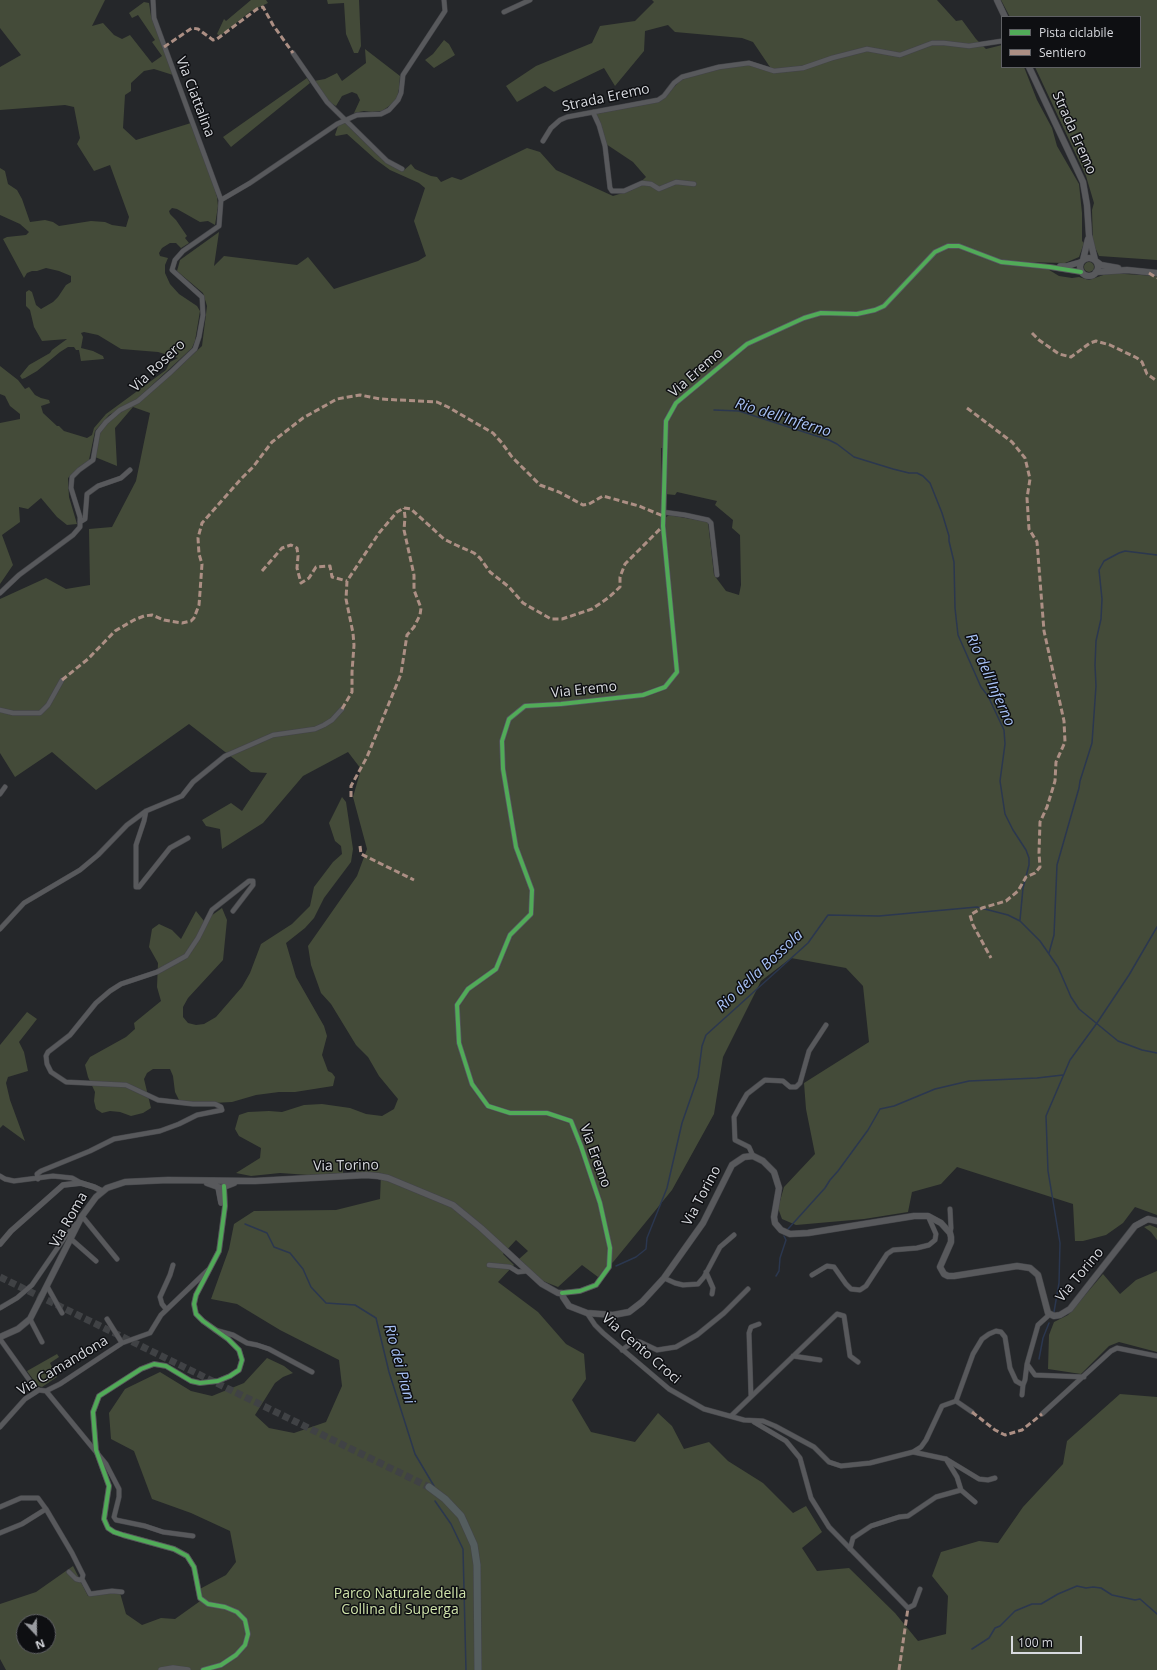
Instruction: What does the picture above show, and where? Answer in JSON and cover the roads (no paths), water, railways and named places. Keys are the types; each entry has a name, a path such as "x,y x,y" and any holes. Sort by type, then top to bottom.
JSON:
{"main road":[{"path":"997,0 1005,16"},
{"name":"Strada Eremo","path":"1030,68 1082,178 1086,194 1088,236 1096,261"},
{"name":"Strada Eremo","path":"1082,261 1088,236"},
{"path":"1127,270 1096,272 1088,276 1081,272 1079,266 1082,261 1090,258 1101,265 1127,270 1157,273"},
{"path":"1096,261 1098,267 1096,272"},
{"path":"753,1156 763,1161 774,1172 779,1188 774,1217 781,1230 790,1234 808,1233 914,1216 928,1216 941,1223 950,1234"},
{"name":"Via Torino","path":"221,1184 241,1181 366,1176 388,1178 453,1205 481,1228 542,1284 561,1295 569,1306 587,1313 613,1316 629,1312 642,1302 664,1278 703,1223 732,1165 744,1157 753,1156"},
{"name":"Via Roma","path":"1,1340 18,1330 30,1319 82,1216 93,1200 102,1191 111,1186 125,1182 168,1180 200,1181 221,1184"},
{"name":"Via Torino","path":"950,1234 951,1242 940,1267 944,1274 954,1276 1017,1266 1030,1268 1038,1275 1049,1315 1054,1316 1060,1315 1070,1309 1135,1226 1148,1219 1157,1221"},
{"path":"429,1487 461,1516 474,1545 477,1565 478,1670"}],"street":[{"name":"Via Ciattalina","path":"153,0 154,18 221,200"},
{"path":"221,200 250,183 326,131 346,120 362,114 382,114 389,110 398,100 401,93 403,75 445,12 444,0"},
{"path":"504,12 530,0"},
{"name":"Strada Eremo","path":"543,141 551,128 560,120 567,117 661,98 682,77 719,67 749,63 774,71 802,68 867,49 900,55 932,44 944,43 970,46 1001,40"},
{"path":"293,53 321,95 350,126 387,161 402,169"},
{"path":"592,112 599,125 605,146 610,188 612,191 624,191 642,183 651,184 659,189 676,182 694,184"},
{"name":"Via Rosero","path":"80,522 80,517 71,488 72,477 78,470 93,460 98,432 106,422 120,410 138,401 195,349 203,315 202,296 172,270 175,260 183,251 219,226 221,200"},
{"name":"Via Eremo","path":"561,1295 596,1285 609,1267 610,1248 600,1203 571,1121 547,1113 510,1113 488,1106 472,1084 459,1043 457,1005 468,989 496,969 510,935 531,914 532,890 516,847 503,769 502,741 509,719 525,706 561,704 643,695 665,687 677,672 674,630 665,556 663,512 666,421 676,403 747,344 804,318 821,313 857,314 875,310 884,306 936,252 948,246 959,246 1001,262 1067,266 1082,261"},
{"name":"Via Eremo","path":"1050,266 1081,272"},
{"path":"0,593 19,575 73,535 80,527 80,522 85,520 87,494 98,486 121,478 130,470"},
{"path":"663,512 686,515 711,522 717,575"},
{"path":"0,710 13,713 40,713 48,705 62,680"},
{"path":"0,929 24,903 80,870 98,855 127,825 146,810 182,796 193,782 225,756 273,736 315,729 332,720 342,708"},
{"path":"0,794 6,788"},
{"path":"146,810 136,845 136,887 139,887 170,848 178,842 188,838"},
{"path":"38,1179 38,1174 41,1171 90,1152 114,1139 160,1131 179,1124 197,1114 222,1110 221,1107 215,1104 193,1104 158,1100 126,1085 66,1082 51,1072 47,1064 46,1056 48,1052 70,1035 96,1003 110,991 121,984 155,972 186,956 198,938 212,910 249,881 253,881 253,885 233,911"},
{"path":"753,1156 749,1147 734,1140 734,1117 740,1106 747,1094 765,1080 783,1081 790,1087 796,1088 800,1083 809,1051 826,1025"},
{"path":"0,1176 14,1181 50,1177 68,1177 74,1178 81,1183"},
{"path":"0,1244 11,1231 58,1188 69,1183 81,1183 102,1191"},
{"path":"203,1670 221,1665 236,1655 245,1645 248,1634 245,1620 237,1612 225,1607 208,1604 200,1598 194,1566 187,1556 174,1549 123,1535 108,1528 104,1518 109,1486 96,1450 92,1412 99,1396 141,1368 154,1364 166,1366 191,1381 208,1383 230,1376 239,1370 242,1360 239,1350 196,1314 194,1304 196,1295 212,1266 220,1246 223,1209 221,1184"},
{"name":"Via Torino","path":"950,1209 950,1234"},
{"path":"0,1308 17,1298 32,1286 65,1237 82,1216 117,1259"},
{"path":"812,1275 827,1266 834,1267 846,1284 852,1289 860,1290 866,1286 887,1254 893,1250 917,1248 929,1245 935,1240 936,1234 928,1216"},
{"path":"664,1278 675,1283 693,1285 698,1284 720,1247 734,1235"},
{"path":"71,1239 96,1261"},
{"path":"166,1309 162,1304 160,1297 170,1274 172,1265"},
{"path":"489,1265 510,1267 518,1272 527,1271"},
{"name":"Via Camandona","path":"0,1427 25,1400 39,1390 46,1391 122,1343 150,1333 166,1309 212,1266"},
{"path":"706,1272 713,1288 712,1294"},
{"path":"47,1286 62,1313"},
{"path":"622,1350 634,1341 640,1342 657,1350 676,1347 697,1335 748,1289"},
{"name":"Via Cento Croci","path":"587,1313 595,1325 668,1389 704,1409 752,1421 763,1421 775,1426 814,1447 829,1462 841,1466 870,1463 913,1452 946,1459 979,1479 988,1480 995,1478"},
{"path":"731,1416 837,1314 844,1316 850,1356 858,1362"},
{"path":"1022,1395 1027,1364 1038,1325 1049,1315"},
{"path":"30,1319 42,1342"},
{"path":"107,1319 122,1343"},
{"path":"751,1396 749,1333 751,1328 759,1324"},
{"path":"215,1330 233,1335 247,1343 269,1349 312,1372"},
{"path":"956,1401 973,1354 982,1339 996,1331 1001,1332 1005,1337 1010,1368 1016,1381 1023,1386"},
{"path":"1,1340 35,1388 39,1390"},
{"path":"1042,1414 1084,1377 1110,1351 1117,1348 1157,1356"},
{"path":"793,1356 820,1360"},
{"path":"1027,1364 1035,1375 1084,1377"},
{"path":"46,1391 106,1464 119,1489 119,1497 114,1517 116,1520 145,1526 162,1532 193,1536"},
{"path":"956,1401 972,1412"},
{"path":"913,1452 921,1447 926,1440 942,1406 956,1401"},
{"path":"752,1421 786,1441 800,1458 811,1498 829,1527 908,1608 914,1605 920,1589"},
{"path":"946,1459 957,1477 962,1490 975,1502"},
{"path":"850,1549 853,1538 871,1526 894,1518 908,1516 936,1496 962,1490"},
{"path":"0,1507 21,1498 38,1498 72,1553 83,1575 82,1579 90,1594 112,1591 122,1592"},
{"path":"0,1533 22,1524 46,1509"},
{"path":"69,1572 76,1579 82,1579"},
{"path":"161,1670 173,1668 188,1670"}],"waterway":[{"name":"Rio dell'Inferno","path":"714,410 739,411 829,440 854,457 893,469 909,473 917,473 923,476 930,483 949,536 954,562 955,608 958,635 981,687 988,696 1004,730 1005,744 1000,781 1005,814 1029,858 1029,865 1023,888 1020,920"},
{"path":"1049,953 1054,935 1057,865 1092,743 1096,686 1096,641 1101,619 1102,599 1099,570 1104,561 1125,551 1157,555"},
{"name":"Rio della Bossola","path":"616,1266 636,1257 646,1249 647,1238 667,1188 682,1123 698,1077 702,1046 706,1035 808,943 828,915 879,916 977,907 1008,915 1020,921 1040,941 1058,967 1071,997 1079,1009 1118,1041 1142,1050 1157,1053"},
{"path":"1054,1312 1059,1283 1060,1243 1048,1171 1046,1116 1070,1060 1129,975 1157,927"},
{"path":"788,1229 825,1188 868,1130 880,1109 894,1106 935,1089 969,1081 1037,1078 1063,1075"},
{"name":"Rio dei Piani","path":"245,1224 267,1233 274,1247 290,1253 303,1269 311,1287 326,1303 355,1305 376,1318 389,1372 415,1454 434,1486"},
{"path":"776,1276 779,1271 780,1258 786,1240 784,1236"},
{"path":"1039,1359 1043,1338 1049,1323"},
{"name":"Rio dei Piani","path":"435,1501 451,1524 463,1549 466,1670"},
{"path":"972,1649 989,1638 995,1628 1000,1626 1015,1611 1032,1604 1041,1604 1058,1594 1077,1586 1086,1588 1101,1588 1112,1595 1135,1600 1140,1599 1157,1614"}],"tunnel":[{"path":"0,1277 429,1487"}],"park label":[{"name":"Parco Naturale della Collina di Superga","path":"400,1602"}]}
